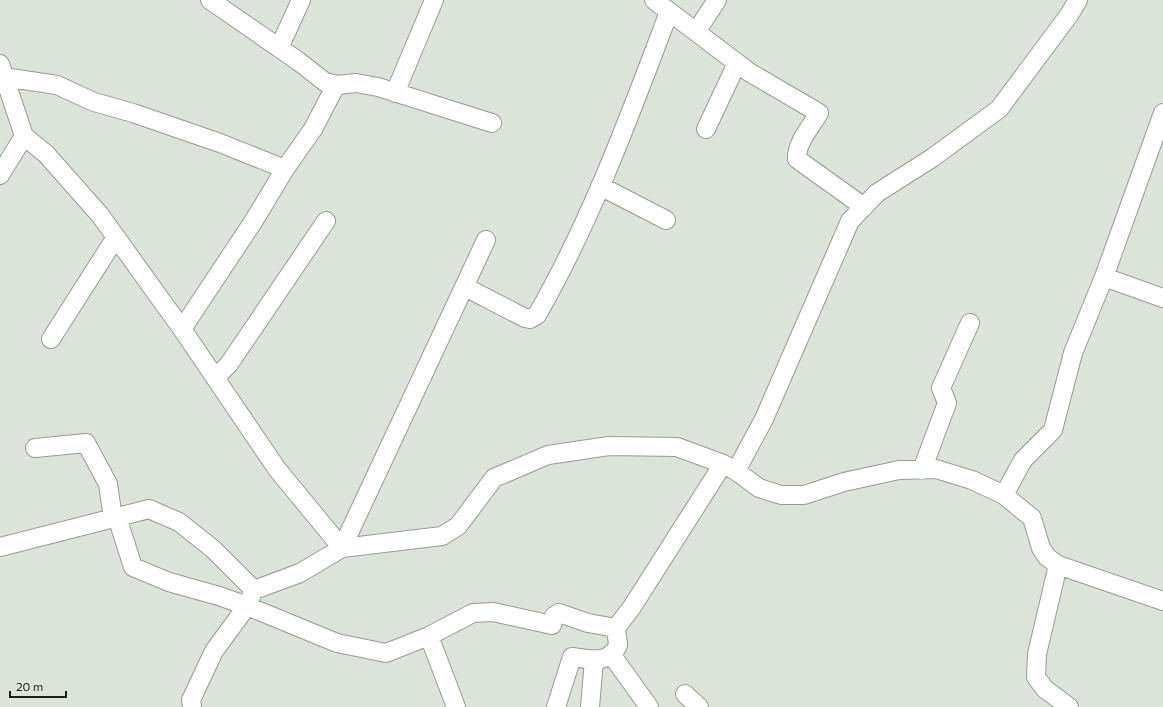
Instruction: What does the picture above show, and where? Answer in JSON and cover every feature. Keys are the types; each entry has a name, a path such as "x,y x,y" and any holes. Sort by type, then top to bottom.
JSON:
{"street":[{"path":"210,0 325,82 336,85 356,83 395,92 492,122"},
{"path":"279,48 301,0"},
{"path":"395,92 434,0"},
{"path":"696,32 717,0"},
{"path":"556,707 572,657 594,660 611,654 618,645 616,628 764,419 850,221 876,193 932,158 998,109 1069,15 1078,0"},
{"path":"464,287 525,318 530,319 537,315 563,270 600,186 659,4 737,63 819,113 800,144 796,153 797,159 864,207"},
{"path":"706,129 737,63"},
{"path":"285,169 220,143 94,102 57,85 3,82 24,136 46,154 100,215 182,329 277,469 342,548"},
{"path":"182,329 253,222 285,169 313,129 336,85"},
{"path":"1004,495 1023,460 1053,430 1073,354 1104,277 1163,113"},
{"path":"0,175 24,136"},
{"path":"600,186 666,220"},
{"path":"215,378 229,364 326,221"},
{"path":"51,339 116,237"},
{"path":"342,548 486,240"},
{"path":"1104,277 1163,298"},
{"path":"922,470 947,403 941,388 970,323"},
{"path":"34,448 86,442 108,484 115,518 133,567 169,582 219,596 250,598 337,643 386,653 429,636 473,613 493,612 552,624 554,616 559,613 588,624 616,628"},
{"path":"192,707 191,700 214,651 250,598 300,573 342,548 442,536 458,526 494,478 548,455 609,446 677,447 730,467 759,488 781,495 804,495 844,482 899,470 936,469 972,480 1004,495 1032,518 1041,548 1047,557 1058,565 1163,601"},
{"path":"0,547 149,509 179,522 213,548 250,598"},
{"path":"1058,565 1037,654 1036,677 1045,689 1069,707"},
{"path":"429,636 456,707"},
{"path":"611,654 648,707"},
{"path":"590,707 594,660"},
{"path":"685,694 699,707"}]}
